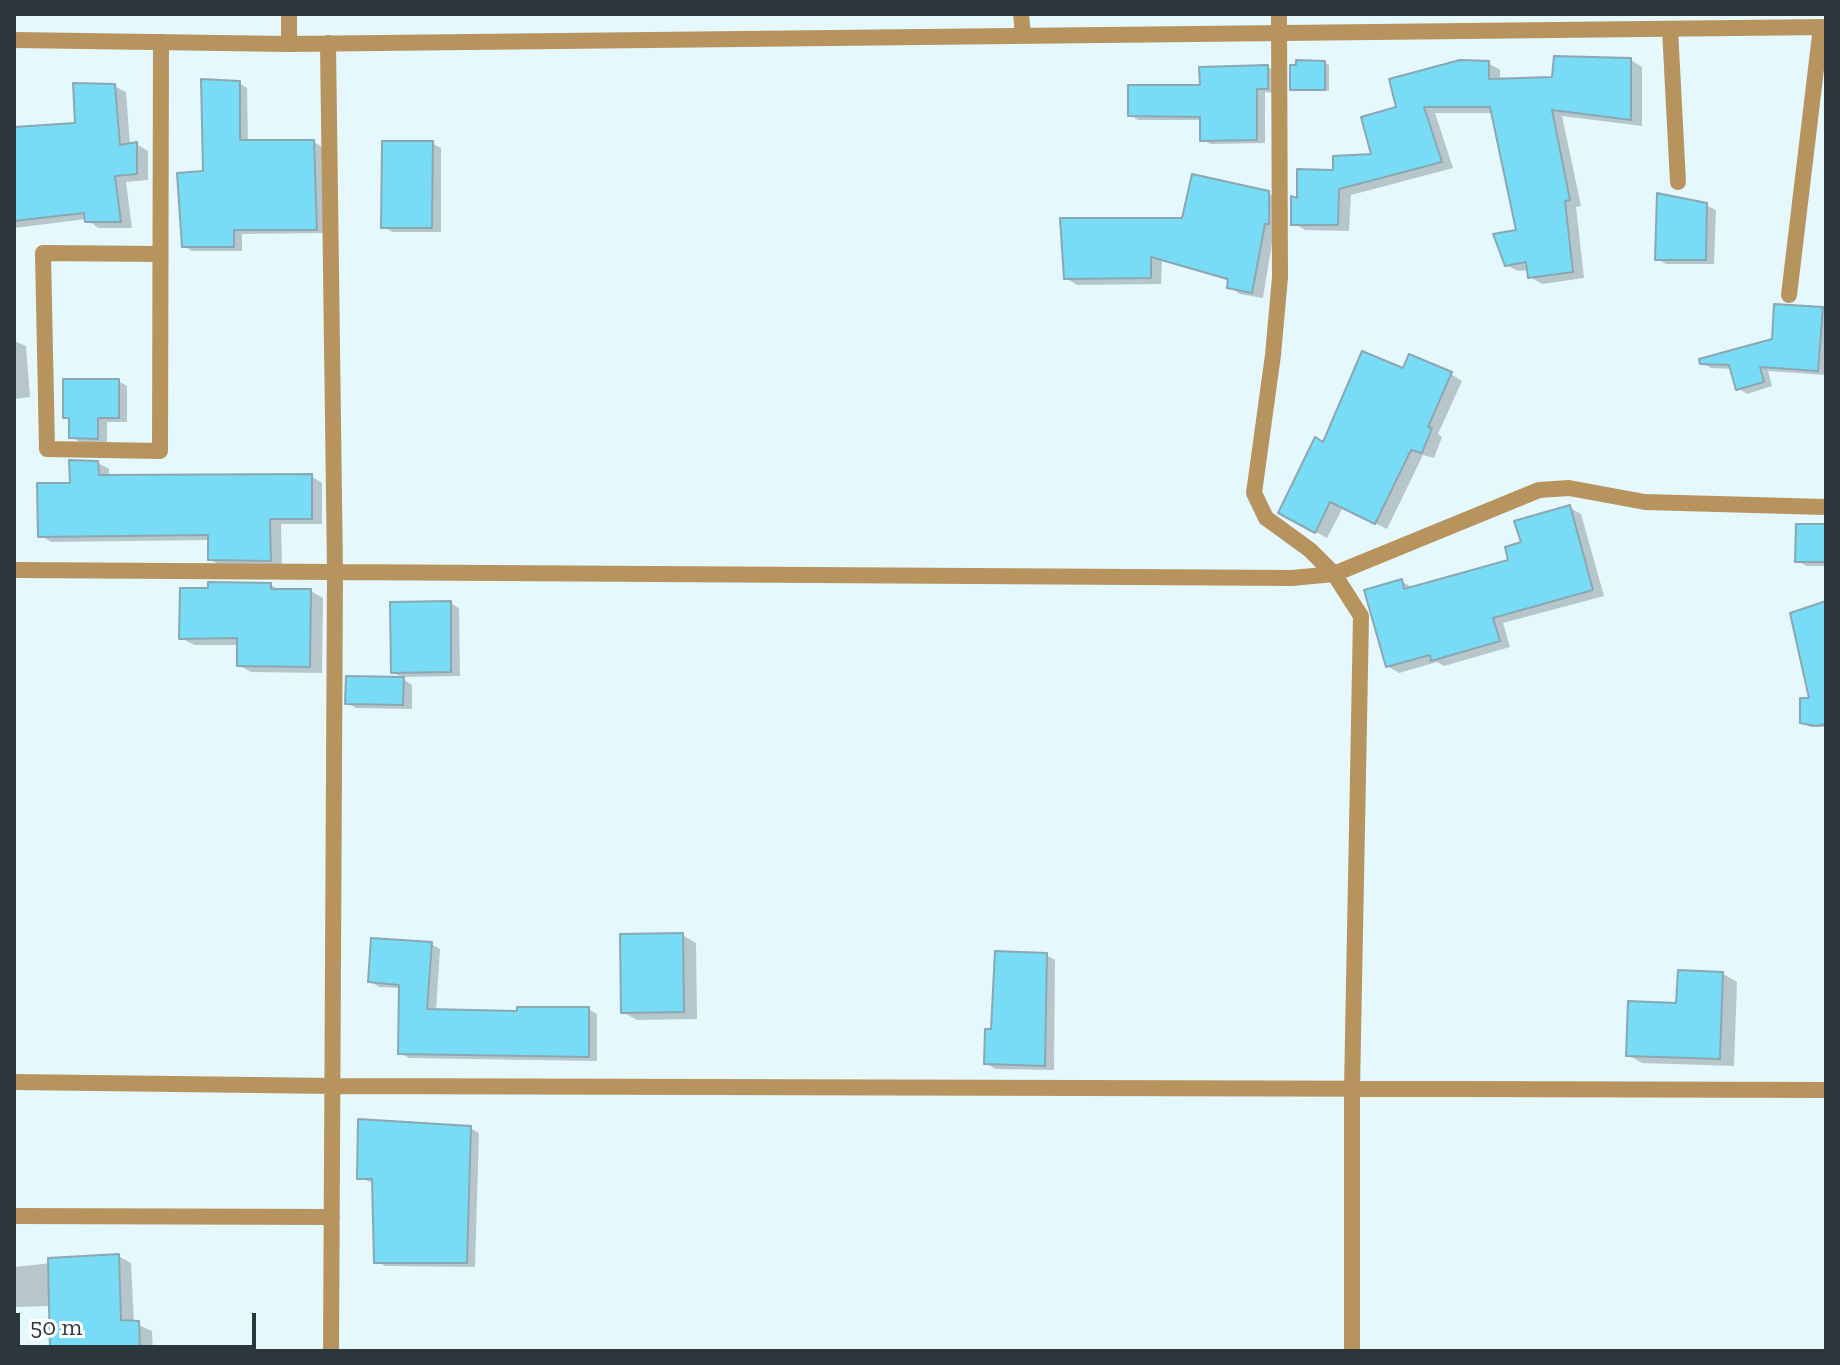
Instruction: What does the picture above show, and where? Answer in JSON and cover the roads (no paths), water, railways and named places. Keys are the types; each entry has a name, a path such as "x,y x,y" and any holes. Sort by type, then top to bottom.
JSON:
{"street":[{"path":"289,14 289,44"},
{"path":"1021,14 1023,35"},
{"path":"1279,14 1280,277 1254,493 1266,518 1310,550 1334,574 1361,616 1352,1090 1352,1351"},
{"path":"14,40 289,44 1824,27 1789,295"},
{"path":"1670,29 1678,182"},
{"path":"160,254 43,253 47,449 160,451 161,42"},
{"path":"328,43 335,572 331,1351"},
{"path":"14,570 1276,578 1334,574 1539,490 1569,488 1645,502 1826,507"},
{"path":"14,1082 334,1086 1826,1090"},
{"path":"14,1216 332,1217"}]}
